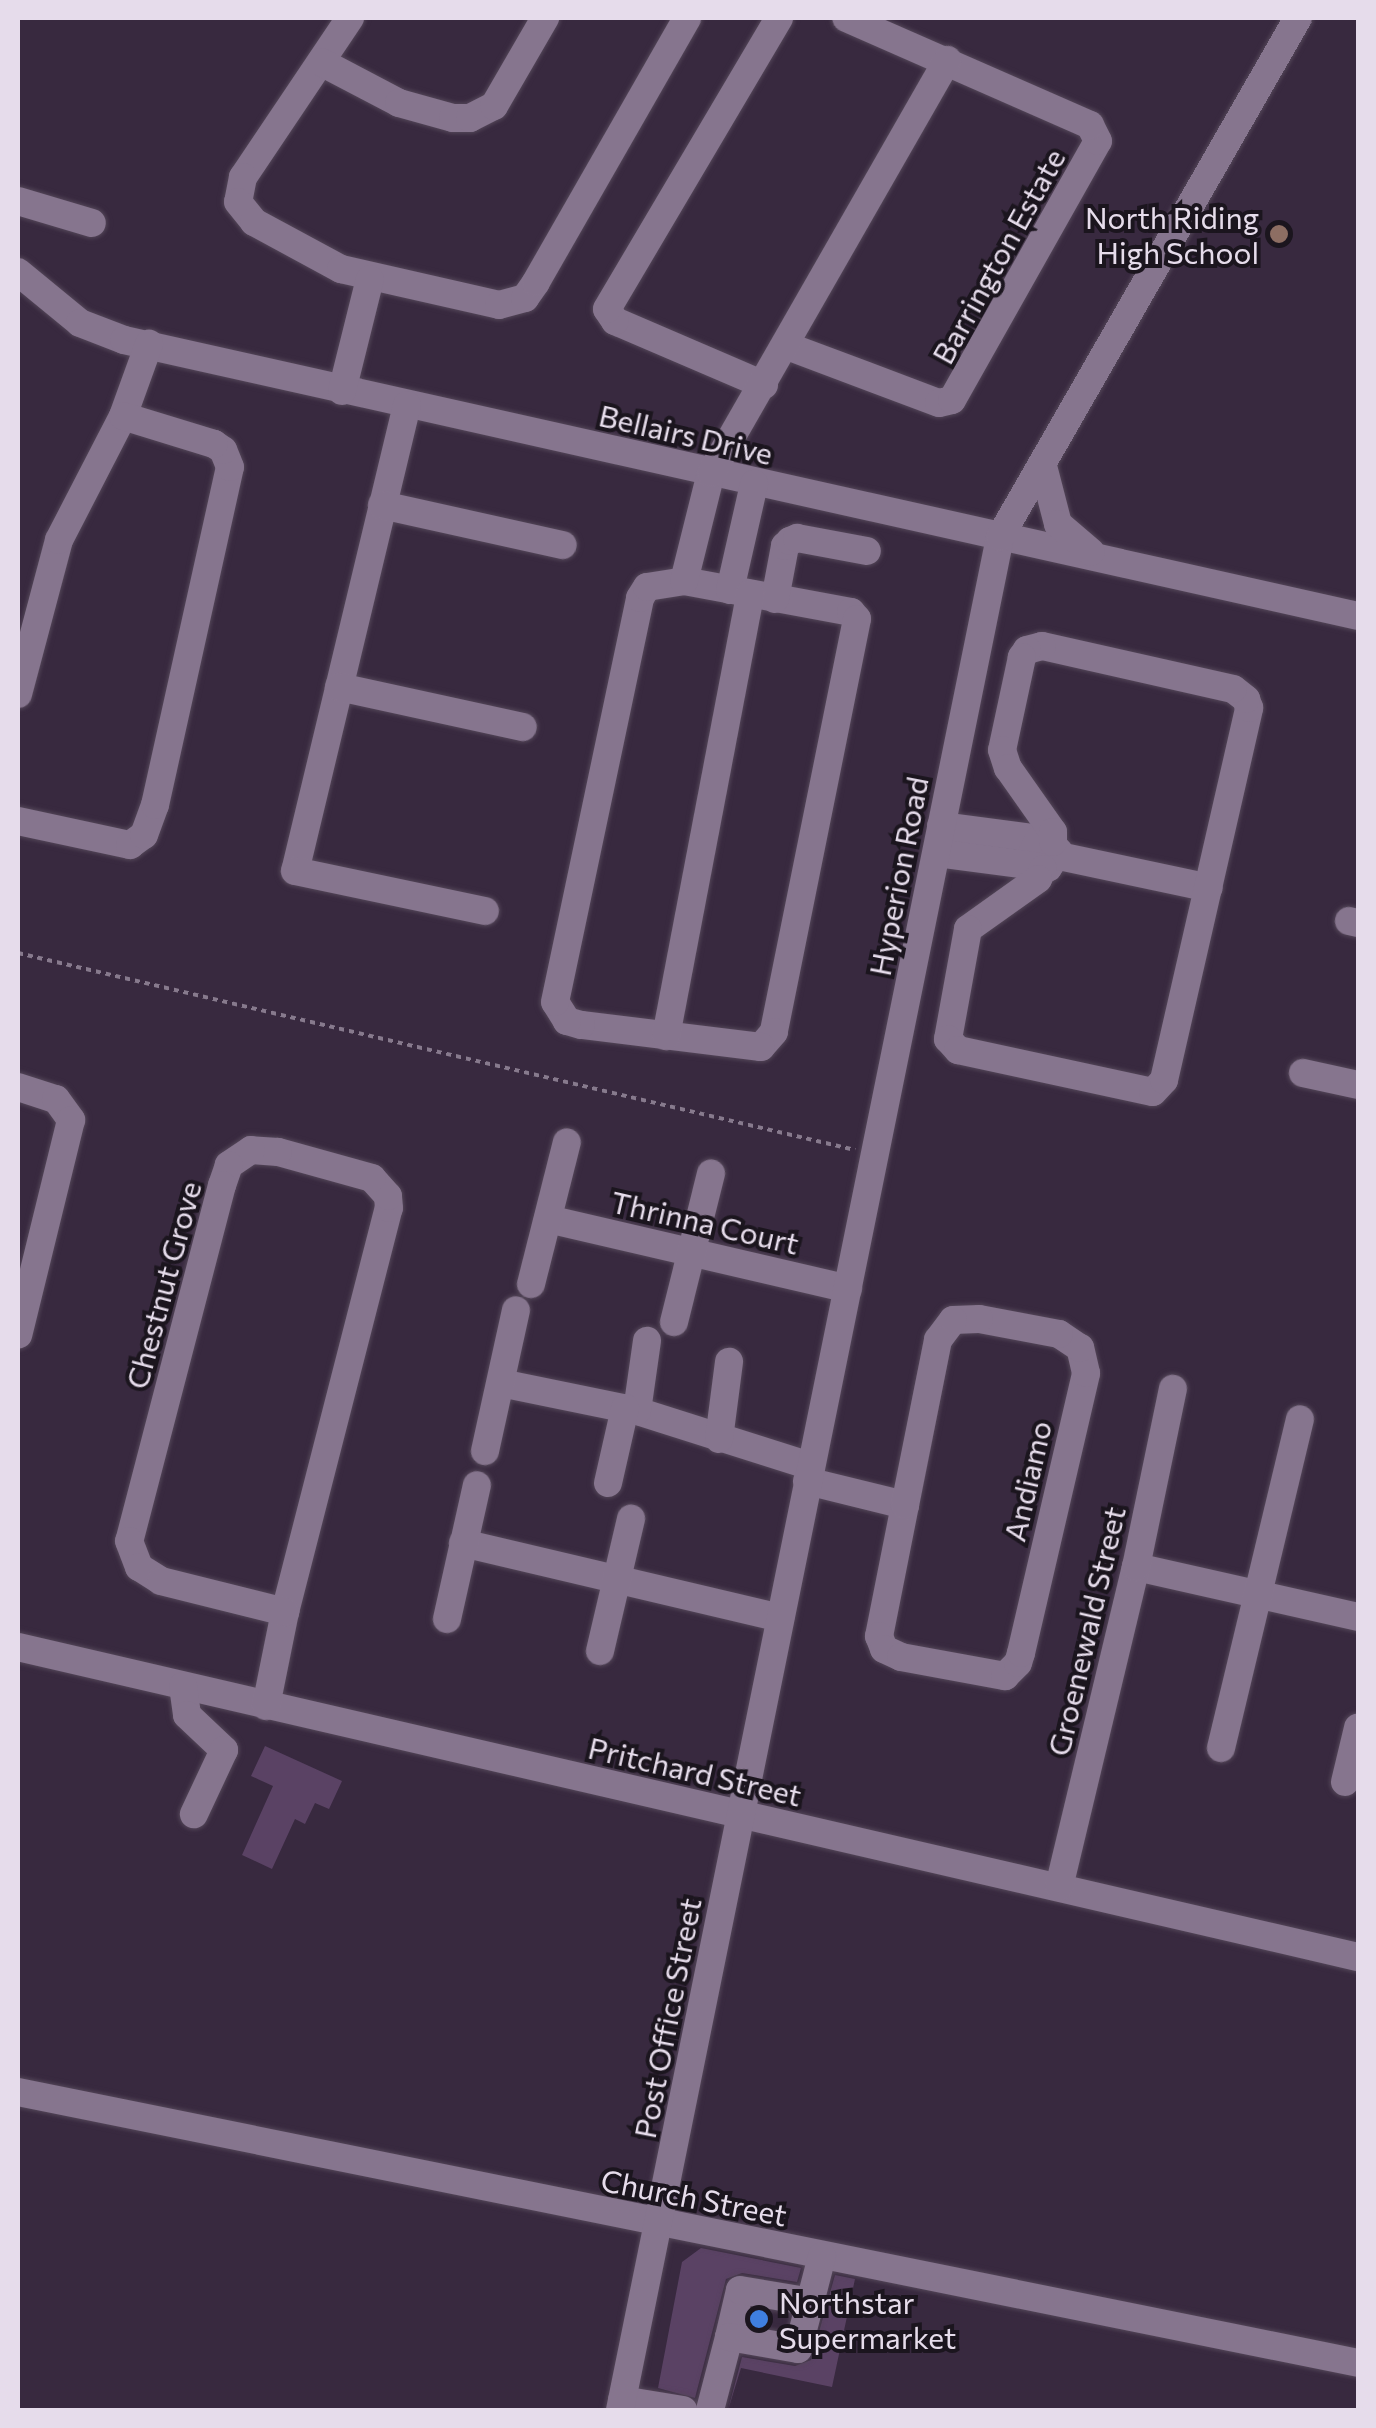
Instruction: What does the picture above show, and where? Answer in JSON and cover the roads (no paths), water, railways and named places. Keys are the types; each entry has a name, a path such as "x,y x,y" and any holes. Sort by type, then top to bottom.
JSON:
{"street":[{"path":"350,18 243,177 238,202 254,222 286,242 370,279 486,304 512,305 525,298 687,18"},
{"path":"321,62 399,102 453,118 470,118 494,106 545,18"},
{"path":"759,394 615,322 608,309 779,18"},
{"name":"Barrington Estate","path":"787,346 939,403 952,400 1098,141 1090,125 846,18"},
{"name":"Hyperion Road","path":"741,1814 1000,537 1298,18"},
{"path":"684,581 711,473 948,60"},
{"path":"18,201 92,223"},
{"name":"Bellairs Drive","path":"18,272 80,323 124,340 754,484 1358,616"},
{"path":"342,391 370,279"},
{"path":"18,694 59,540 123,416 149,344"},
{"path":"407,405 295,871 485,911"},
{"path":"18,821 130,845 144,835 155,805 230,467 223,450 214,444 123,416"},
{"path":"1043,466 1058,524 1101,558"},
{"path":"666,1036 751,594 754,484"},
{"path":"382,505 563,545"},
{"path":"751,594 790,540 867,551"},
{"path":"684,581 851,612 857,619 774,1032 760,1047 567,1021 555,1002 640,598 647,587 684,581"},
{"path":"1042,646 1233,688 1250,708 1208,888 1160,1087 1146,1092 958,1050 948,1040 968,928 1038,879 1053,832 1008,768 1002,750 1028,650 1042,646"},
{"path":"339,687 523,727"},
{"path":"939,840 1046,855 1208,888"},
{"path":"1302,1073 1358,1085"},
{"path":"18,1087 56,1099 71,1120 18,1335"},
{"path":"530,1284 567,1142"},
{"name":"Chestnut Grove","path":"266,1706 285,1612 389,1208 388,1196 372,1178 278,1152 250,1150 230,1166 222,1185 129,1541 139,1567 160,1581 285,1612"},
{"path":"674,1322 712,1174"},
{"name":"Thrinna Court","path":"548,1218 848,1288"},
{"path":"485,1451 516,1310"},
{"name":"Andiamo","path":"979,1318 1059,1334 1080,1348 1086,1373 1018,1663 1005,1676 900,1657 880,1643 904,1504 938,1340 953,1320 979,1318"},
{"path":"608,1483 631,1409 646,1341"},
{"path":"720,1439 729,1362"},
{"path":"501,1383 631,1409 904,1504"},
{"name":"Groenewald Street","path":"1059,1887 1136,1568 1173,1389"},
{"path":"1221,1748 1300,1419"},
{"path":"447,1618 478,1485"},
{"path":"600,1651 631,1518"},
{"path":"463,1543 780,1618"},
{"path":"1136,1568 1358,1616"},
{"name":"Pritchard Street","path":"18,1647 1358,1957"},
{"path":"184,1686 186,1715 224,1750 194,1814"},
{"path":"1345,1782 1358,1728"},
{"name":"Post Office Street","path":"621,2405 741,1814"},
{"name":"Church Street","path":"18,2092 1358,2363"},
{"path":"729,2337 798,2350 822,2256"},
{"path":"710,2410 740,2290 812,2302"},
{"path":"621,2405 684,2410"}],"place":[{"name":"North Riding High School","path":"1279,234"},
{"name":"Northstar Supermarket","path":"759,2319"}]}
